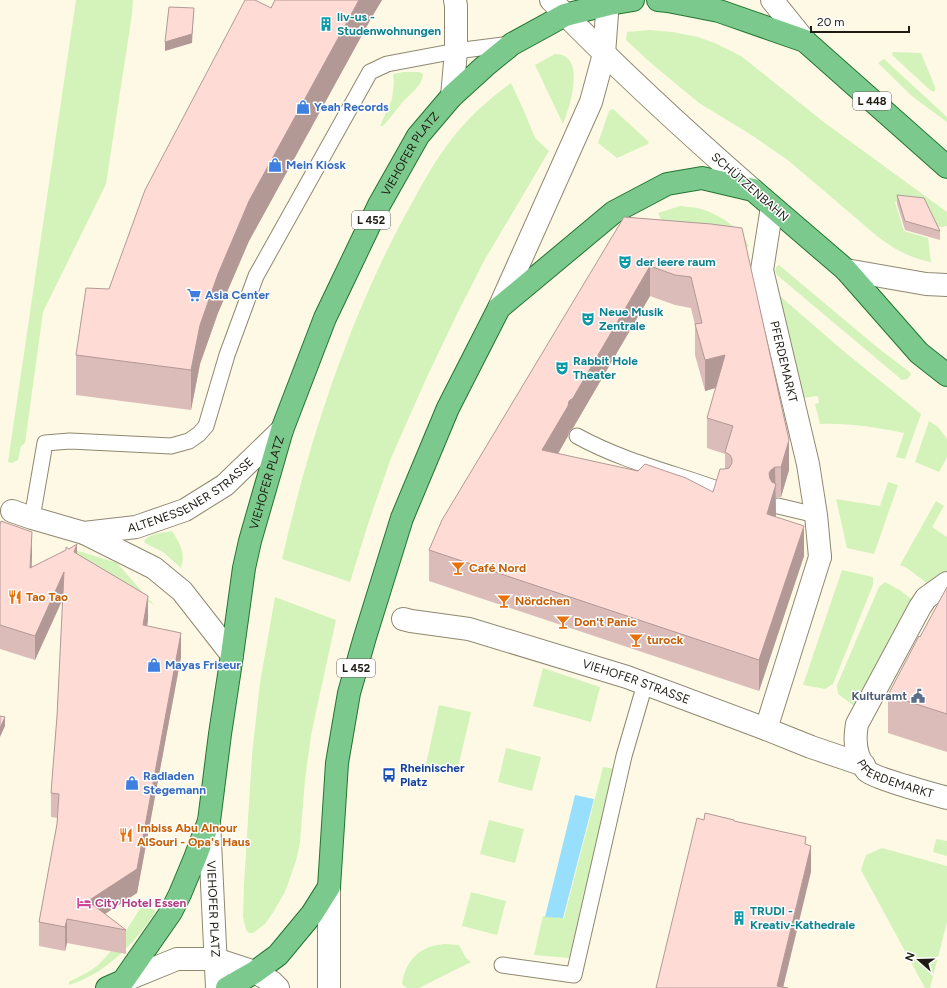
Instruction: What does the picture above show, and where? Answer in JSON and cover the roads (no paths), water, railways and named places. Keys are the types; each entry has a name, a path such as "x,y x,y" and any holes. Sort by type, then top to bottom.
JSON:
{"main road":[{"name":"VIEHOFER PLATZ","path":"209,821 244,568 250,541 282,430 325,318 379,205 418,136 452,96 512,44 558,7 633,0"},
{"name":"L 448","path":"658,0 718,11 805,41 944,161"},
{"path":"499,308 614,212 666,184 702,178 753,190"},
{"name":"SCHÜTZENBAHN","path":"753,190 846,270 919,353 947,376"},
{"name":"L 452","path":"329,887 337,763 349,693 365,637 402,518 448,408 499,308"},
{"path":"115,984 171,912 192,866 209,821"},
{"path":"227,988 255,972 278,955 312,914 329,887"}],"street":[{"path":"452,96 456,51 456,6 454,0"},
{"name":"L 448","path":"772,0 805,41"},
{"path":"604,54 608,2"},
{"name":"SCHÜTZENBAHN","path":"558,7 604,54 683,129 753,190"},
{"name":"L 452","path":"499,308 591,102 604,54"},
{"name":"PFERDEMARKT","path":"766,729 820,557 816,515 808,464 762,270 772,207"},
{"path":"846,270 926,284 947,286"},
{"name":"ALTENESSENER STRASSE","path":"84,533 136,527 185,510 225,485 282,430"},
{"name":"ALTENESSENER STRASSE","path":"22,515 84,533 154,568 182,591 232,655"},
{"name":"PFERDEMARKT","path":"947,583 926,598 920,606 857,724 855,735 855,746 858,757 867,771 872,774 947,798"},
{"name":"VIEHOFER STRASSE","path":"403,619 411,622 469,629 645,684 811,747 864,765"},
{"name":"VIEHOFER PLATZ","path":"209,821 217,988"},
{"name":"L 452","path":"329,887 329,988"},
{"path":"115,984 178,959 215,959 255,972 272,982 278,988"}],"lane":[{"name":"VIEHOFER PLATZ","path":"22,515 45,443 70,441 172,446 189,442 206,426 227,355 256,276 370,72 387,64 456,51 512,44"},
{"path":"577,436 595,446 618,455 723,490"},
{"path":"778,506 816,515"},
{"path":"502,965 574,975 624,756 645,684"}],"water":[{"path":"575,795 594,799 563,918 545,917"}],"place":[{"name":"liv-us - Studenwohnungen","path":"326,24"},
{"name":"Yeah Records","path":"303,107"},
{"name":"Mein Kiosk","path":"275,165"},
{"name":"der leere raum","path":"625,262"},
{"name":"Asia Center","path":"194,295"},
{"name":"Neue Musik Zentrale","path":"588,319"},
{"name":"Rabbit Hole Theater","path":"562,368"},
{"name":"Café Nord","path":"458,568"},
{"name":"Tao Tao","path":"15,597"},
{"name":"Nördchen","path":"504,601"},
{"name":"Don't Panic","path":"563,622"},
{"name":"turock","path":"636,640"},
{"name":"Mayas Friseur","path":"154,665"},
{"name":"Kulturamt","path":"918,696"},
{"name":"Rheinischer Platz","path":"389,775"},
{"name":"Radladen Stegemann","path":"132,783"},
{"name":"Imbiss Abu Alnour AlSouri - Opa's Haus","path":"126,835"},
{"name":"City Hotel Essen","path":"84,903"},
{"name":"TRUDI - Kreativ-Kathedrale","path":"739,918"}]}
